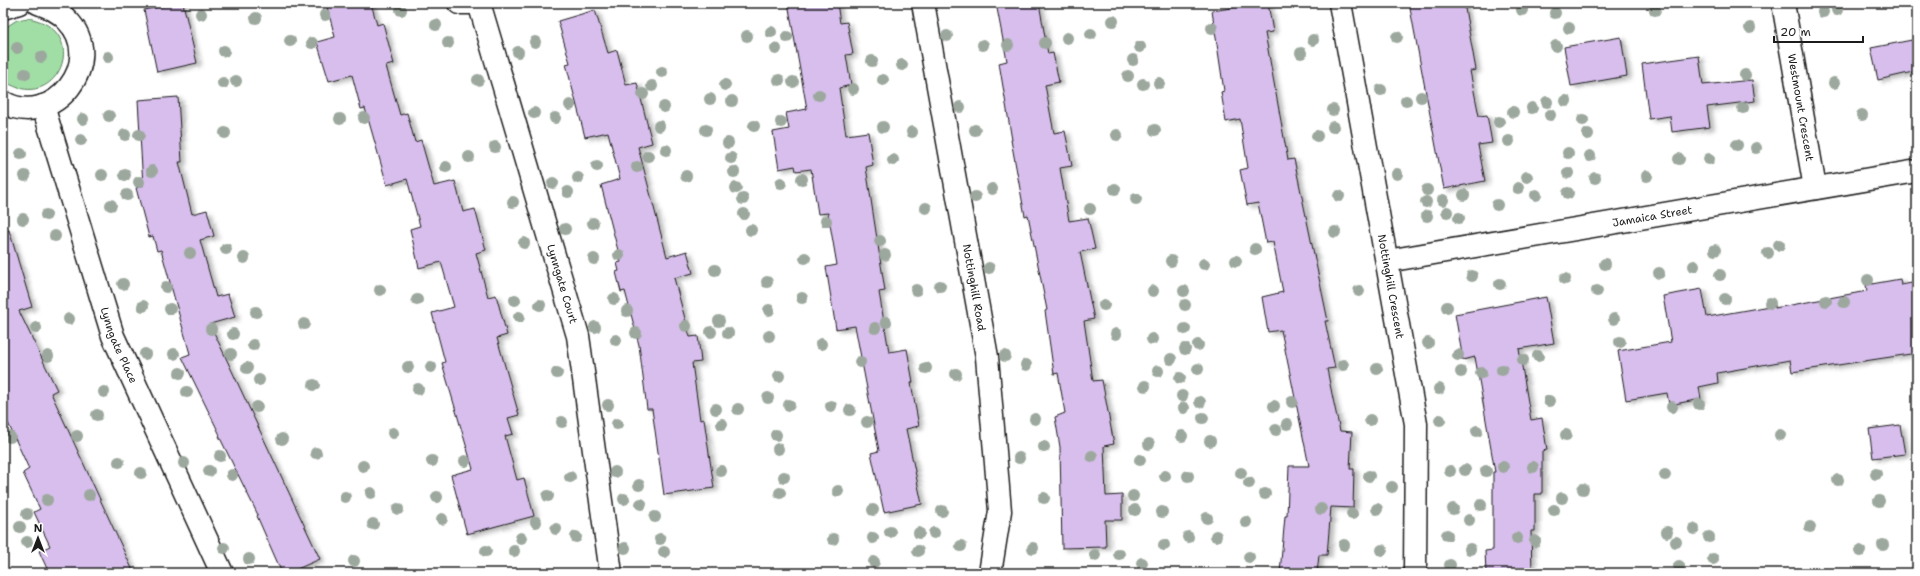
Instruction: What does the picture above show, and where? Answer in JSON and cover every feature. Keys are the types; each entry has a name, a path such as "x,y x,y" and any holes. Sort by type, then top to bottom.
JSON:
{"street":[{"path":"3,8 19,3"},
{"path":"3,102 26,109 43,106 59,99 72,86 80,70 81,52 77,35 68,20 54,9 38,3"},
{"path":"459,3 470,3"},
{"name":"Lynngate Court","path":"479,3 578,336 611,573"},
{"name":"Nottinghill Road","path":"923,3 987,357 1000,511 990,573"},
{"name":"Nottinghill Crescent","path":"1340,3 1416,424 1415,573"},
{"name":"Westmount Crescent","path":"1783,3 1815,188"},
{"name":"Lynngate Place","path":"43,106 113,336 222,573"},
{"name":"Jamaica Street","path":"1387,261 1917,171"}],"green space":[{"path":"28,18 48,26 60,38 64,53 60,68 52,80 39,88 22,89 3,80 3,29 17,20"}],"building":[{"path":"183,3 197,63 157,72 144,10"},
{"path":"326,3 371,3 377,25 383,23 394,64 386,66 400,115 407,113 415,142 421,140 434,186 455,181 463,212 475,209 486,250 476,253 488,297 496,295 507,335 497,338 519,415 508,418 513,434 505,436 517,480 524,478 534,516 467,534 451,475 473,469 442,363 445,362 432,313 454,307 441,262 419,268 410,229 420,226 407,179 387,185 365,108 361,109 352,75 329,81 317,42 335,37"},
{"path":"788,3 837,3 840,23 847,22 853,54 846,55 851,85 839,88 846,135 868,132 873,165 866,167 885,291 879,292 889,352 907,349 913,382 911,383 919,426 906,429 922,504 884,512 871,453 879,451 855,326 836,329 826,267 837,265 828,213 818,214 811,169 796,171 795,166 779,169 773,132 789,129 786,113 807,109"},
{"path":"996,3 1039,3 1048,54 1053,53 1059,82 1045,85 1054,133 1065,131 1072,166 1060,168 1069,221 1088,218 1095,249 1080,252 1094,319 1084,321 1093,381 1102,380 1114,444 1104,446 1106,496 1122,495 1122,520 1105,520 1106,547 1062,548 1060,447 1055,417 1065,413 1058,373 1054,374 1045,311 1047,310 1028,215 1025,216 1011,140 999,63 1007,61"},
{"path":"1268,3 1273,32 1265,33 1288,160 1294,159 1328,321 1325,321 1335,368 1327,369 1333,399 1340,431 1352,432 1350,469 1354,469 1353,508 1331,507 1327,555 1319,555 1317,573 1280,573 1285,516 1287,516 1289,466 1309,466 1281,330 1268,332 1262,297 1283,292 1273,242 1266,243 1258,203 1247,205 1240,170 1248,168 1240,119 1226,122 1221,92 1224,91 1212,11"},
{"path":"1409,3 1464,3 1476,70 1470,71 1479,116 1487,115 1492,143 1478,145 1485,181 1444,189"},
{"path":"595,10 608,53 617,50 626,85 637,83 652,143 638,147 667,257 687,251 693,273 674,278 690,337 698,336 701,362 692,363 700,420 704,419 714,488 664,495 652,409 647,409 639,345 625,291 621,292 616,272 619,271 617,263 621,262 601,185 620,179 608,132 585,137 566,64 570,63 558,21"},
{"path":"1621,37 1627,76 1571,86 1564,47"},
{"path":"1917,39 1917,71 1878,80 1871,48"},
{"path":"1699,56 1703,85 1752,80 1755,101 1707,107 1710,127 1672,132 1670,116 1649,119 1642,64"},
{"path":"178,97 182,162 179,162 192,214 207,210 214,236 200,240 216,297 228,294 235,317 210,324 320,559 288,573 282,573 257,516 258,515 182,357 190,354 161,250 157,251 153,236 149,237 136,188 143,186 138,100"},
{"path":"9,230 32,307 19,311 57,390 51,393 134,573 49,573 39,551 50,546 34,512 40,509 23,473 29,469 3,412 3,231"},
{"path":"1900,279 1901,285 1917,282 1917,353 1792,372 1790,360 1717,373 1718,383 1699,387 1701,399 1669,405 1667,393 1626,400 1618,351 1671,342 1663,296 1702,289 1707,317 1775,305 1775,308 1867,291 1866,285"},
{"path":"1546,297 1554,343 1519,349 1531,420 1542,418 1547,450 1542,451 1542,494 1535,494 1535,531 1531,531 1532,573 1486,573 1485,551 1493,550 1493,472 1495,472 1475,357 1463,360 1455,314"},
{"path":"1900,425 1905,454 1873,458 1869,429"}]}
